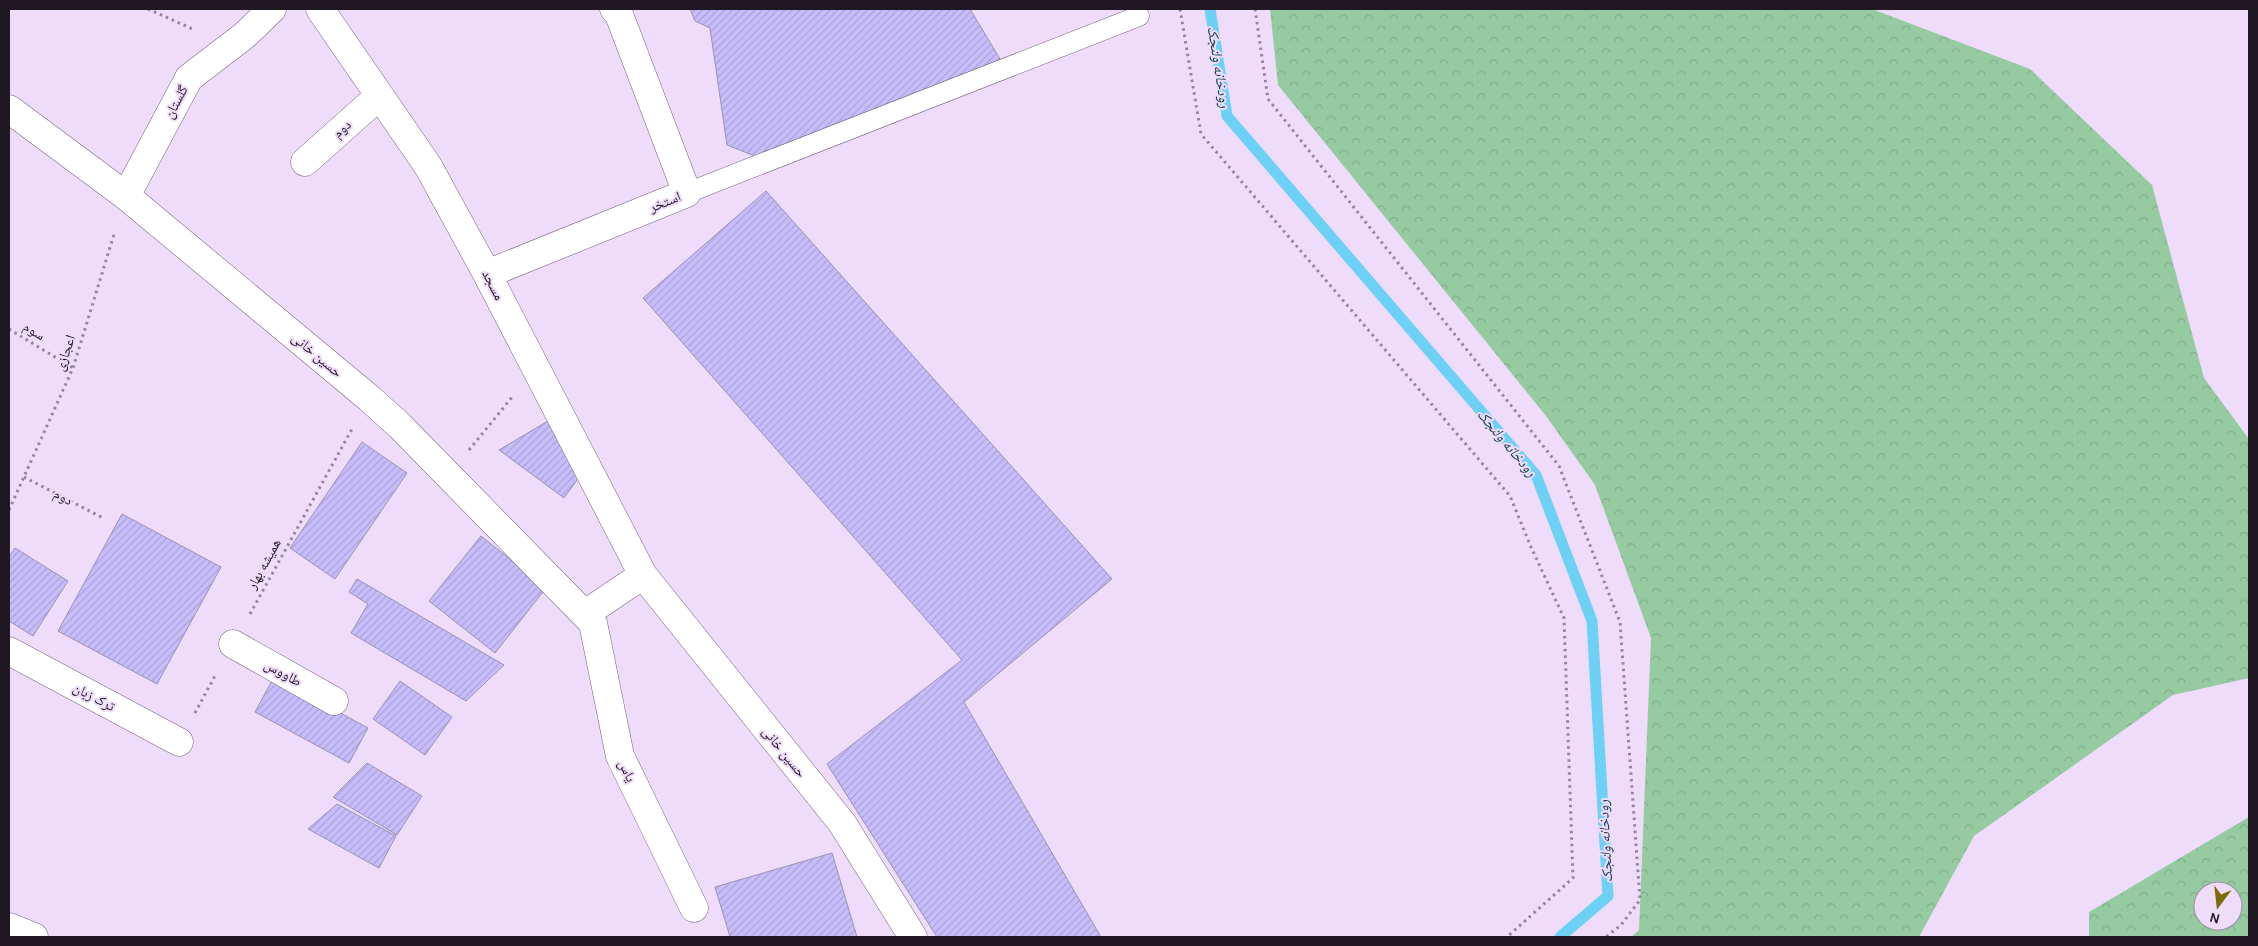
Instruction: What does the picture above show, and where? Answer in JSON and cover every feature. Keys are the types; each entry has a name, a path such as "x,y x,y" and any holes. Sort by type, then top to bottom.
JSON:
{"street":[{"name":"گلستان","path":"126,196 189,78 245,35 272,9"},
{"name":"مسجد","path":"320,9 428,166 487,274 643,575"},
{"name":"استخر","path":"487,274 687,193 618,12 614,9"},
{"name":"دوم","path":"305,162 379,96"},
{"name":"حسین خانی","path":"11,118 126,196 369,398 400,426 589,619"},
{"name":"حسین خانی","path":"643,575 842,823 913,937"},
{"path":"589,619 643,575"},
{"name":"یاس","path":"589,619 620,756 694,908"},
{"name":"طاووس","path":"233,644 334,701"},
{"name":"ترک زبان","path":"9,652 179,742"},
{"path":"9,927 34,937"}],"lane":[{"path":"687,193 1139,16"}],"path":[{"path":"148,9 230,46"},
{"path":"1180,9 1201,134 1510,496 1564,618 1573,878 1507,937"},
{"path":"1255,9 1268,99 1559,466 1620,622 1640,900 1621,925 1606,937"},
{"name":"اعجازی","path":"9,510 73,368 126,196"},
{"name":"سوم","path":"9,329 73,368"},
{"path":"448,475 535,369"},
{"name":"همیشه بهار","path":"179,742 369,398"},
{"name":"دوم","path":"24,477 103,518"}],"green space":[{"path":"1270,9 1872,9 2030,69 2152,185 2204,378 2249,439 2249,678 2173,695 1974,836 1919,937 1631,937 1639,930 1651,638 1595,485 1546,416 1278,85"},
{"path":"2249,817 2249,937 2089,937 2089,912"}],"building":[{"path":"690,9 970,9 1003,64 755,156 727,145 710,28 695,21"},
{"path":"766,191 1112,579 964,702 1101,937 937,937 827,764 962,660 643,298"},
{"path":"548,421 580,476 564,498 499,450"},
{"path":"362,442 407,473 335,579 290,548"},
{"path":"122,514 221,567 157,684 58,631"},
{"path":"481,536 546,588 495,653 429,601"},
{"path":"15,548 68,581 33,636 9,621 9,557"},
{"path":"357,579 504,665 466,701 351,633 368,604 349,592"},
{"path":"274,677 368,728 349,763 255,712"},
{"path":"400,681 452,717 425,755 373,719"},
{"path":"367,763 422,796 397,835 333,797"},
{"path":"337,804 396,836 379,868 308,829"},
{"path":"832,853 857,937 730,937 715,887"}],"waterway":[{"name":"رودخانه ولنجک","path":"1210,9 1227,116 1536,475 1592,621 1608,896 1560,937"}]}
